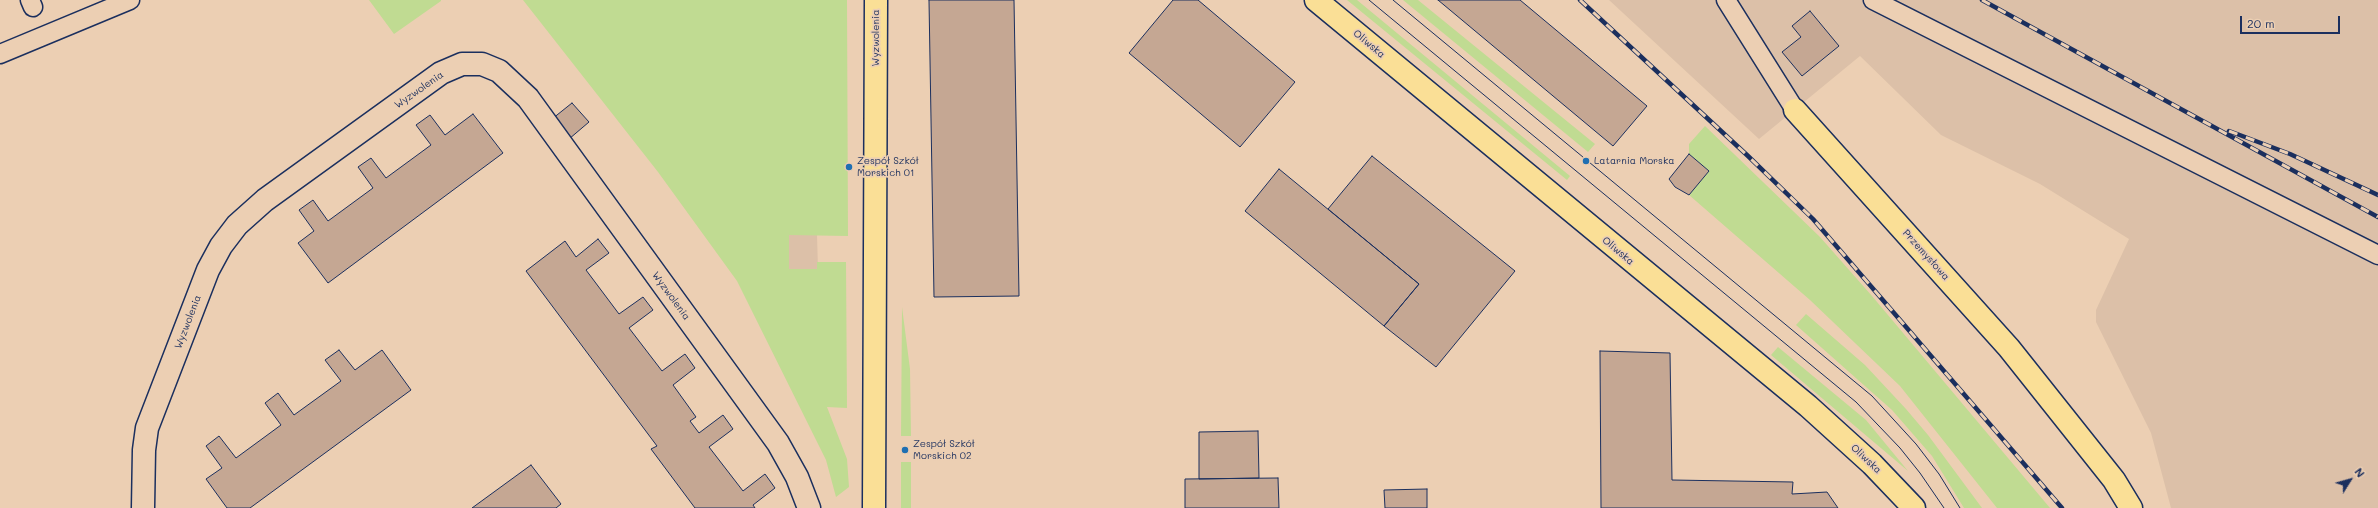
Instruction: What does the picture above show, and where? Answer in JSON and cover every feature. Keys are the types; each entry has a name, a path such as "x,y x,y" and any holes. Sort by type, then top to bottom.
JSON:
{"main road":[{"name":"Wyzwolenia","path":"874,508 876,0"},
{"name":"Oliwska","path":"1316,0 1808,406 1872,464 1914,508"},
{"name":"Przemysłowa","path":"1795,110 2009,348 2114,480 2130,508"}],"street":[{"name":"Wyzwolenia","path":"143,508 144,450 147,428 208,270 222,246 237,225 265,200 442,73 462,64 482,64 499,71 528,98 778,443 797,477 809,508"}],"lane":[{"path":"0,54 130,0"},
{"name":"Przemysłowa","path":"1726,0 1795,110"},
{"path":"1873,0 2378,255"}],"shaded area":[{"path":"1609,0 2378,0 2378,508 2171,508 2151,433 2096,322 2096,310 2129,239 2040,184 1941,135 1860,56 1759,139"},
{"path":"789,235 817,235 818,269 789,269"}],"green space":[{"path":"369,0 441,0 441,1 394,34"},
{"path":"523,0 847,0 848,236 789,235 789,269 817,269 817,262 846,262 847,408 827,407 847,459 849,487 836,497 826,460 737,281 658,172"},
{"path":"1347,0 1357,0 1570,176 1567,180"},
{"path":"1403,0 1418,0 1595,144 1588,152"},
{"path":"1705,126 1820,237 1872,296 2050,508 1997,508 1900,386 1810,300 1689,195 1709,171 1689,154 1689,144"},
{"path":"902,307 910,369 911,436 901,436"},
{"path":"1806,314 1865,365 1906,409 1928,435 1982,508 1964,508 1932,456 1892,410 1796,325"},
{"path":"1778,347 1866,420 1908,471 1771,355"},
{"path":"901,462 911,462 911,508 901,508"}],"building":[{"path":"929,0 1014,0 1019,296 934,297"},
{"path":"1173,0 1198,0 1295,82 1240,147 1129,53"},
{"path":"1438,0 1520,0 1647,106 1613,146"},
{"path":"1810,11 1839,46 1802,76 1782,52 1801,37 1792,26"},
{"path":"572,103 589,122 569,139 552,119"},
{"path":"473,114 503,153 328,283 298,243 314,231 299,210 313,200 328,221 373,188 358,167 371,158 386,178 431,145 416,125 430,115 445,135"},
{"path":"1689,154 1709,171 1689,195 1675,187 1669,179"},
{"path":"1372,156 1515,271 1436,367 1384,326 1419,284 1328,209"},
{"path":"1279,169 1419,284 1384,326 1245,211"},
{"path":"598,239 609,253 586,270 619,314 643,297 653,310 629,328 662,371 685,354 695,368 673,385 696,417 690,421 699,433 723,415 733,429 709,447 743,491 765,474 775,488 753,505 755,508 695,508 651,449 657,446 526,271 565,241 576,257"},
{"path":"339,350 355,370 382,350 411,390 250,508 227,508 206,479 222,468 206,446 219,436 236,458 281,425 265,403 278,393 294,415 341,381 325,360"},
{"path":"1600,351 1670,353 1672,480 1793,482 1792,494 1827,492 1838,508 1601,508"},
{"path":"1258,431 1259,478 1199,479 1199,432"},
{"path":"531,465 561,504 556,508 472,508"},
{"path":"1278,478 1279,508 1185,508 1185,479"},
{"path":"1427,489 1427,508 1385,508 1384,490"}],"tram line":[{"path":"1369,0 1856,402 1900,448 1920,473 1944,508"},
{"path":"1393,0 1872,396 1916,444 1939,474 1960,508"}],"railway":[{"path":"1580,0 1748,156 1813,219 2062,508"},
{"path":"1982,0 2378,217"},
{"path":"2229,131 2290,154 2378,195"}],"place":[{"name":"Latarnia Morska","path":"1586,161"},
{"name":"Zespół Szkół Morskich 01","path":"849,167"},
{"name":"Zespół Szkół Morskich 02","path":"905,450"}]}
